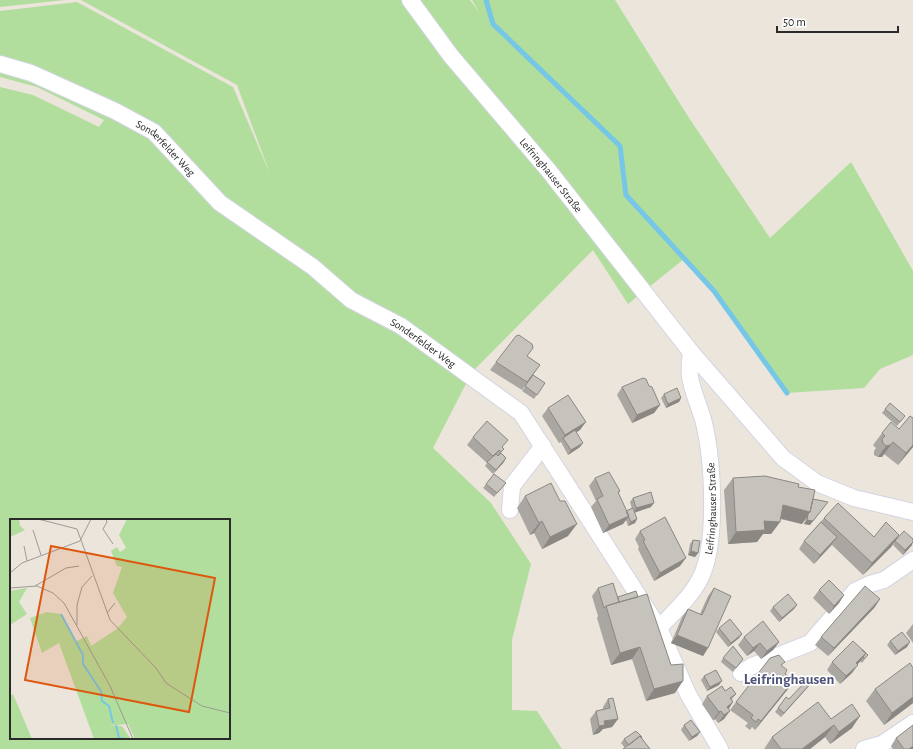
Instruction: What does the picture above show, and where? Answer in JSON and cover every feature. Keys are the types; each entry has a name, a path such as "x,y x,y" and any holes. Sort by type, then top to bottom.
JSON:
{"street":[{"name":"Leifringhauser Straße","path":"410,0 451,56 549,171 691,352 783,458 817,483 854,498 913,512"},
{"name":"Sonderfelder Weg","path":"0,64 31,73 115,111 154,132 220,203 313,267 351,300 401,326 521,413 659,628 688,694 720,749"},
{"name":"Leifringhauser Straße","path":"659,628 690,595 700,578 708,555 711,522 710,458 704,423 690,376 691,352"},
{"path":"510,510 512,486 543,446"},
{"path":"741,673 752,666 810,644 855,591 870,584 884,580 913,560"},
{"path":"864,749 882,744 913,723"}],"green space":[{"path":"0,0 65,0 0,7"},
{"path":"81,0 470,0 479,12 472,0 615,0 689,118 770,238 851,162 913,271 913,355 880,369 864,388 787,393 714,291 684,259 628,304 593,250 472,372 433,448 491,503 531,564 512,640 512,710 537,711 562,749 0,749 0,87 33,95 99,127 104,120 37,87 0,77 0,11 77,2 233,87 270,174 237,85"}],"building":[{"path":"519,335 532,344 533,348 527,356 540,365 527,382 496,362 516,336"},
{"path":"533,375 545,383 537,395 525,386"},
{"path":"643,378 646,379 649,386 652,387 660,405 637,415 622,387"},
{"path":"677,388 681,398 668,404 664,394"},
{"path":"568,395 586,422 565,435 548,408"},
{"path":"890,403 905,416 900,422 885,409"},
{"path":"910,416 913,418 913,445 906,453 893,442 886,446 882,439 885,436 882,433 891,422 899,429"},
{"path":"487,421 508,440 502,447 504,449 501,452 499,450 493,456 473,437"},
{"path":"575,430 583,443 571,450 563,438"},
{"path":"501,453 506,458 496,470 487,462 496,454 498,456"},
{"path":"609,472 620,491 618,492 629,516 609,525 597,499 603,496 595,478"},
{"path":"494,474 506,483 497,493 486,484"},
{"path":"765,476 799,484 798,487 815,490 810,512 783,505 780,522 764,521 765,530 736,532 733,478"},
{"path":"551,483 560,501 565,501 577,524 550,537 542,521 539,523 525,496"},
{"path":"651,492 654,503 636,508 633,498"},
{"path":"813,499 828,502 813,521 807,520"},
{"path":"838,503 874,537 886,522 899,535 872,563 824,518"},
{"path":"633,508 637,519 631,522 626,511"},
{"path":"665,517 686,558 660,573 643,541 645,540 640,531"},
{"path":"821,522 837,537 820,555 804,541"},
{"path":"904,531 913,539 913,542 905,550 895,541"},
{"path":"693,540 700,541 698,553 691,551"},
{"path":"829,580 844,595 834,606 819,590"},
{"path":"613,583 619,602 604,608 598,588"},
{"path":"865,586 880,599 834,648 821,637"},
{"path":"714,588 731,596 708,648 677,635 688,609 702,615"},
{"path":"636,591 638,597 619,602 618,597"},
{"path":"647,594 671,665 683,664 683,681 654,689 640,647 620,653 606,606"},
{"path":"788,594 797,605 782,618 773,607"},
{"path":"730,619 742,634 731,643 719,628"},
{"path":"763,621 779,642 767,651 760,643 753,648 744,637"},
{"path":"902,632 910,642 898,651 890,641"},
{"path":"853,641 866,653 856,663 858,665 846,676 832,662"},
{"path":"733,646 743,659 736,668 723,658"},
{"path":"866,653 868,655 864,659 863,657"},
{"path":"779,655 785,662 781,665 787,670 785,674 794,680 761,721 758,719 756,722 751,718 753,715 736,702 770,658"},
{"path":"910,663 913,668 913,697 892,713 875,689"},
{"path":"716,670 722,681 710,687 704,676"},
{"path":"807,680 811,683 784,713 778,708 786,697 789,699"},
{"path":"722,686 725,691 731,687 736,694 730,698 733,702 727,707 730,711 724,715 721,711 719,712 707,696"},
{"path":"613,698 618,719 604,721 605,725 599,726 596,711 610,708 608,699"},
{"path":"818,702 831,719 852,704 860,716 839,732 834,725 802,749 781,749 772,737"},
{"path":"691,720 700,732 692,737 684,725"},
{"path":"913,725 913,746 909,749 904,749 896,738"},
{"path":"636,731 642,737 641,738 640,736 629,745 624,739"},
{"path":"640,736 650,749 623,749"}],"waterway":[{"path":"486,0 493,24 620,146 626,195 714,291 787,393"}],"district":[{"name":"Leifringhausen","path":"789,679"}]}
